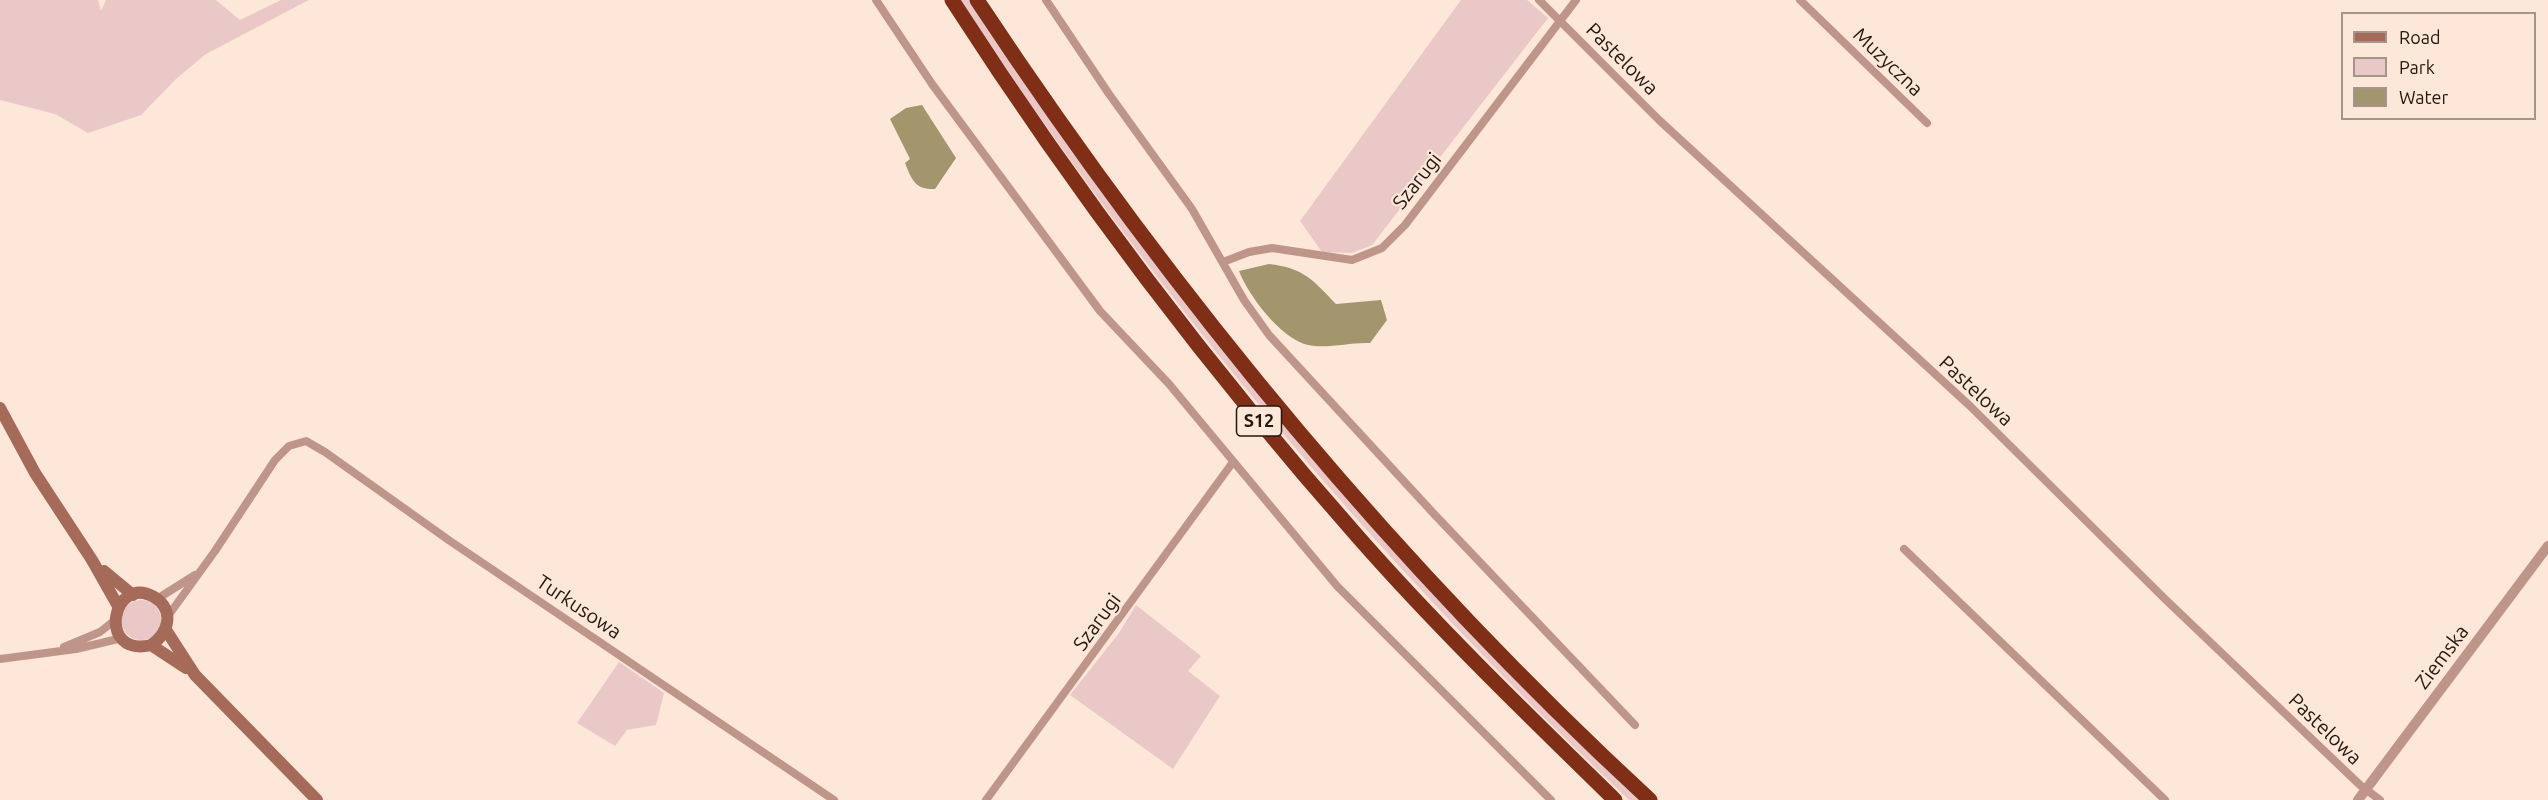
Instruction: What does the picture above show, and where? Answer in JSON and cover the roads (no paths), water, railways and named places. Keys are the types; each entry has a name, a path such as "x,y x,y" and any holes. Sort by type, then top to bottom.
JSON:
{"highway":[{"name":"S12","path":"952,0 1081,188 1250,410 1359,538 1440,626 1528,717 1616,800"},
{"name":"S12","path":"977,0 1127,215 1282,412 1363,506 1455,606 1650,800"}],"main road":[{"path":"0,408 34,473 92,560 118,606 115,620 122,638 135,646 151,645 160,639 166,630 168,616 164,606 150,595 133,595 118,606"},
{"path":"92,560 133,595"},
{"path":"166,630 195,675"},
{"path":"151,645 195,675 317,800"}],"street":[{"path":"876,0 932,84 1100,310 1169,384 1337,585 1551,800"},
{"path":"1046,0 1108,94 1192,209 1256,318 1306,376 1635,725"},
{"name":"Pastelowa","path":"1539,0 1659,120 1970,406 2157,591 2380,800"},
{"name":"Szarugi","path":"1223,262 1249,252 1272,248 1352,261 1382,248 1405,225 1576,0"},
{"name":"Muzyczna","path":"1800,0 1927,123"},
{"name":"Turkusowa","path":"201,572 275,460 289,446 306,441 834,800"},
{"name":"Szarugi","path":"986,800 1233,462"},
{"name":"Ziemska","path":"2358,800 2548,546"},
{"path":"1904,549 2165,800"},
{"path":"157,599 201,572"},
{"path":"168,616 201,572"},
{"path":"53,651 100,632 115,620"},
{"path":"0,659 122,638"}],"water":[{"path":"922,105 956,158 935,189 923,188 912,179 905,163 910,159 890,119 906,108"},
{"path":"1269,264 1291,269 1307,276 1336,304 1381,300 1387,320 1370,343 1323,346 1308,345 1298,341 1267,315 1243,281 1239,271"}]}
